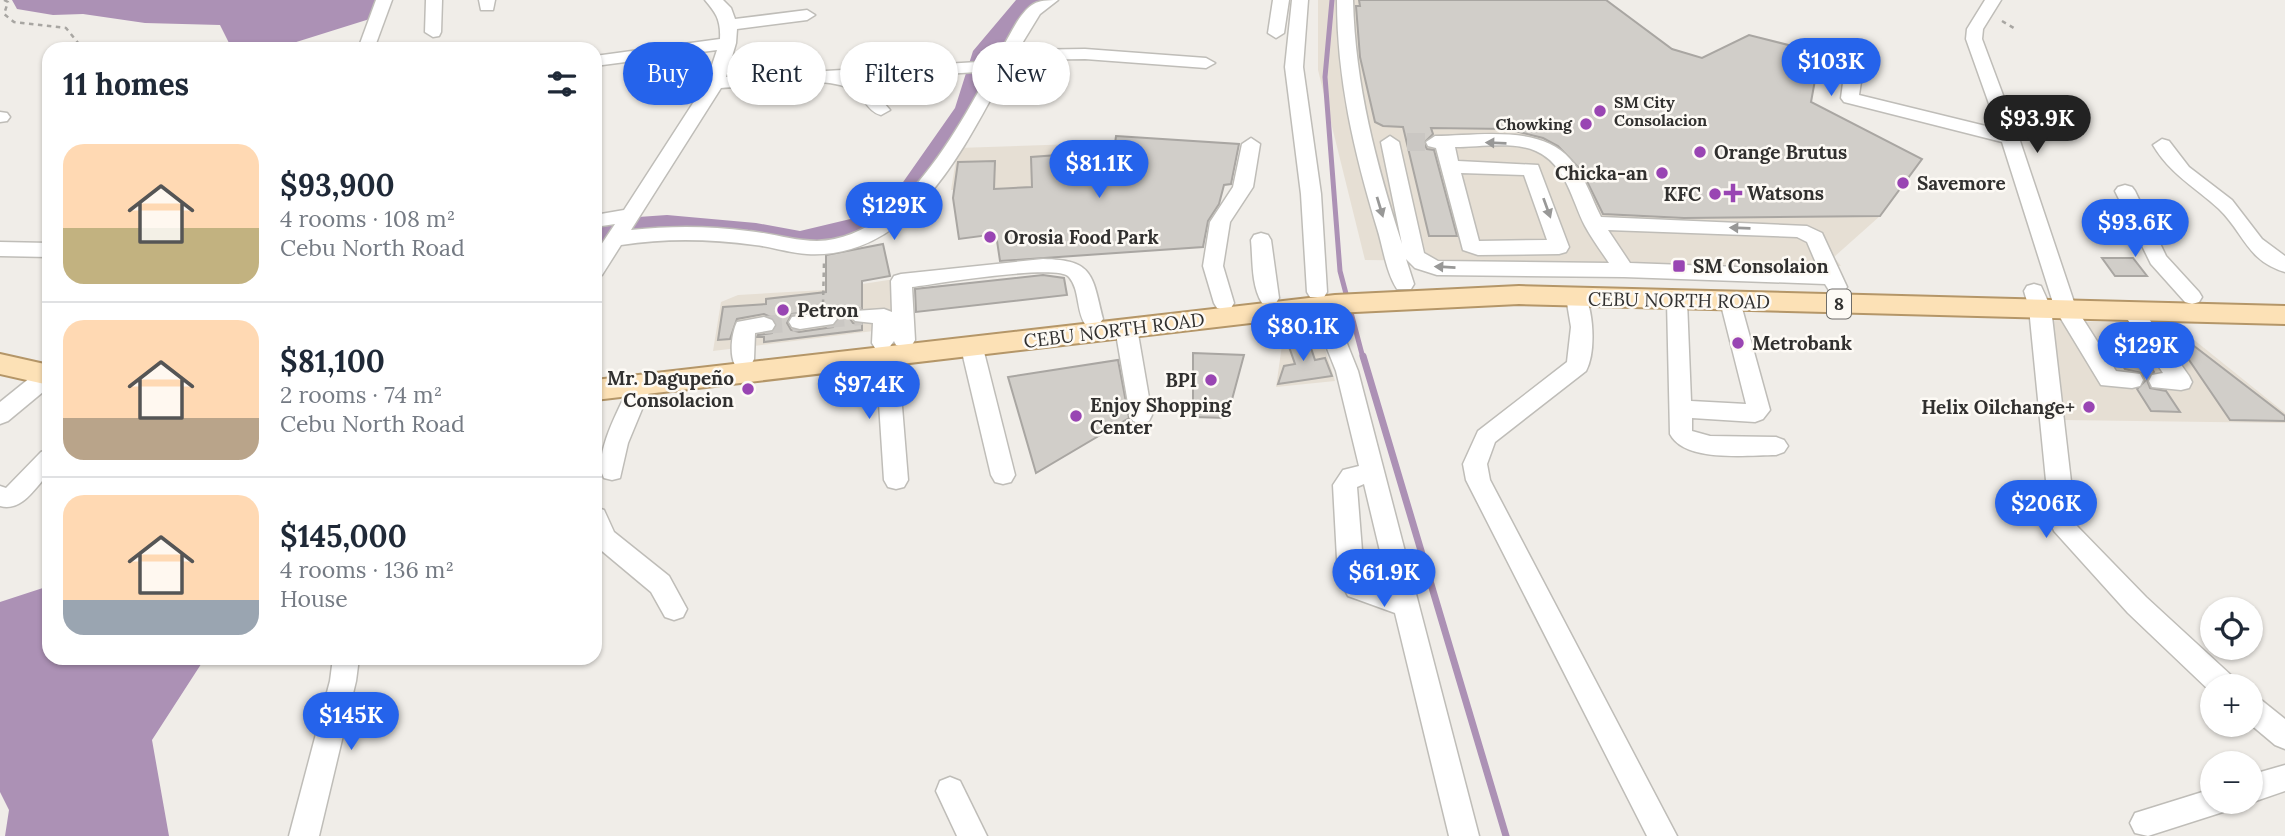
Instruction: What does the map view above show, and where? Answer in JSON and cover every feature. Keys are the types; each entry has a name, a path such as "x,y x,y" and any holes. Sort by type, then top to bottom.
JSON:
{"main road":[{"name":"CEBU NORTH ROAD","path":"1371,294 1404,284 1594,281 1838,289 2051,300 2192,297 2285,300"},
{"name":"CEBU NORTH ROAD","path":"602,373 891,347 972,348 1325,298 1371,294 1730,301 1838,289"},
{"name":"CEBU NORTH ROAD","path":"602,389 1224,303 1269,298 1325,298"},
{"name":"CEBU NORTH ROAD","path":"2051,300 2133,311 2285,315"},
{"path":"0,365 42,382"},
{"path":"0,383 42,383"}],"street":[{"path":"369,42 384,0"},
{"path":"433,32 434,0"},
{"path":"602,259 715,83 728,34 723,8 713,0"},
{"path":"1013,42 1034,11 1050,0"},
{"path":"1276,33 1281,0"},
{"path":"1300,0 1294,67 1325,298 1408,607 1464,836"},
{"path":"1345,0 1347,56 1354,105 1404,284"},
{"path":"1986,2 1975,29 1974,39 2010,138 2051,300 2062,520 2066,531 2146,614 2210,674"},
{"path":"602,60 807,15"},
{"path":"1070,54 1206,63"},
{"path":"715,83 972,67"},
{"path":"1854,68 1850,98 2010,138"},
{"path":"834,77 859,85 881,110"},
{"path":"602,223 640,235 705,234 825,247 857,240 908,207 962,131 977,105"},
{"path":"1363,141 1399,142 1412,248 1422,263 1437,268 1623,270 1838,289 1815,238 1800,230 1594,223"},
{"path":"1458,166 1531,169 1560,245 1556,248 1473,248 1461,229 1458,166 1445,142 1531,144 1554,154 1565,164 1581,191 1594,223 1623,270"},
{"path":"1224,303 1213,266 1220,222 1243,187 1251,144"},
{"path":"2162,145 2173,164 2224,202 2238,216 2254,246 2285,265"},
{"path":"2125,191 2158,259 2192,297"},
{"path":"1261,240 1269,298"},
{"path":"0,249 42,250"},
{"path":"891,347 901,281 1010,268 1058,265 1070,267 1076,271 1082,283 1092,320"},
{"path":"1576,297 1582,327 1578,365 1486,437 1475,464 1478,480 1662,836"},
{"path":"2051,300 2109,379 2132,380"},
{"path":"1677,301 1681,434 1684,439 1697,445 1776,446"},
{"path":"1681,409 1755,413 1759,410 1730,301"},
{"path":"2133,311 2181,382 2160,381"},
{"path":"862,316 884,316 891,347 896,480"},
{"path":"800,322 826,319"},
{"path":"743,359 745,327 764,326"},
{"path":"1126,328 1141,415"},
{"path":"972,348 1003,475"},
{"path":"612,471 615,443 641,384"},
{"path":"0,415 42,385"},
{"path":"3,501 42,465"},
{"path":"1371,474 1350,478 1345,485 1351,577 1357,588 1408,607"},
{"path":"602,531 606,539 660,584 674,609"},
{"path":"304,836 345,665"},
{"path":"2263,718 2285,736"},
{"path":"2263,785 2285,778"},
{"path":"950,791 972,836"},
{"path":"2145,823 2200,806"}],"path":[{"path":"2,0 8,2 4,14 14,22 66,28 77,42"}],"shaded area":[{"path":"12,0 383,0 376,17 296,42 228,42 220,25 145,23 83,14 53,15 17,9"},
{"name":"SM City Consolacion","path":"1318,0 1606,0 1672,49 1702,58 1749,35 1820,53 1811,102 1922,159 1880,216 1834,257 1841,266 1365,260 1318,70"},
{"path":"1107,143 1101,184 951,190 958,148"},
{"path":"901,278 905,327 713,351 721,302 738,295 824,290"},
{"path":"2051,321 2173,323 2285,413 2285,423 2062,420"},
{"path":"1319,329 1335,381 1276,387 1284,331"},
{"path":"42,588 42,665 200,665 152,740 169,836 5,836 9,810 0,792 0,602"}],"building":[{"name":"SM City Consolacion","path":"1359,0 1606,0 1672,49 1702,58 1749,35 1820,53 1811,102 1922,159 1880,216 1684,218 1603,214 1582,171 1558,146 1543,138 1507,129 1431,128 1433,134 1424,143 1427,149 1434,150 1457,236 1429,236 1403,127 1383,126 1375,122 1360,57 1356,6 1360,6"},
{"path":"1116,136 1239,144 1231,184 1224,185 1219,204 1208,221 1203,247 1000,261 996,234 959,239 953,198 958,162 995,161 994,189 1032,187 1031,157 1114,151"},
{"path":"883,244 890,276 862,281 862,308 853,309 848,316 853,323 862,324 862,330 764,342 764,337 757,337 758,335 772,333 777,324 773,318 764,314 737,319 730,339 718,340 723,307 766,304 766,299 826,292 826,255","holes":["827,309 839,317 833,327 799,332 791,330 787,323 792,314"]},
{"path":"2102,258 2133,258 2147,276 2115,276"},
{"path":"1043,275 1064,278 1067,295 916,312 915,289"},
{"path":"2172,329 2285,416 2285,421 2230,420 2170,332"},
{"path":"1307,336 1315,360 1325,358 1332,376 1278,384 1284,366 1295,364 1286,338"},
{"path":"2112,350 2140,351 2154,372 2147,380 2150,388 2166,391 2180,412 2151,411 2137,389 2145,381 2142,373 2125,369"},
{"path":"1193,353 1244,355 1227,418 1193,417"},
{"name":"Enjoy Shopping Center","path":"1118,360 1129,418 1036,473 1008,377"}],"waterway":[{"path":"602,231 667,226 756,234 800,242 874,224 912,192 970,108 987,51 1026,6 1036,0"},
{"path":"1332,0 1325,77 1340,271 1363,358"},
{"path":"1363,356 1506,836"}],"tunnel":[{"path":"1407,142 1435,142"},
{"path":"826,319 862,316"},
{"path":"764,325 800,322"}],"place":[{"name":"SM City Consolacion","path":"1600,111"},
{"name":"Chowking","path":"1586,124"},
{"name":"Orange Brutus","path":"1700,152"},
{"name":"Chicka-an","path":"1662,173"},
{"name":"Savemore","path":"1903,183"},
{"name":"Watsons","path":"1733,193"},
{"name":"KFC","path":"1715,194"},
{"name":"Orosia Food Park","path":"990,237"},
{"name":"SM Consolaion","path":"1679,266"},
{"name":"Petron","path":"783,310"},
{"name":"Metrobank","path":"1738,343"},
{"name":"BPI","path":"1211,380"},
{"name":"Mr. Dagupeño Consolacion","path":"748,389"},
{"name":"Helix Oilchange+","path":"2089,407"},
{"name":"Enjoy Shopping Center","path":"1076,416"}]}
